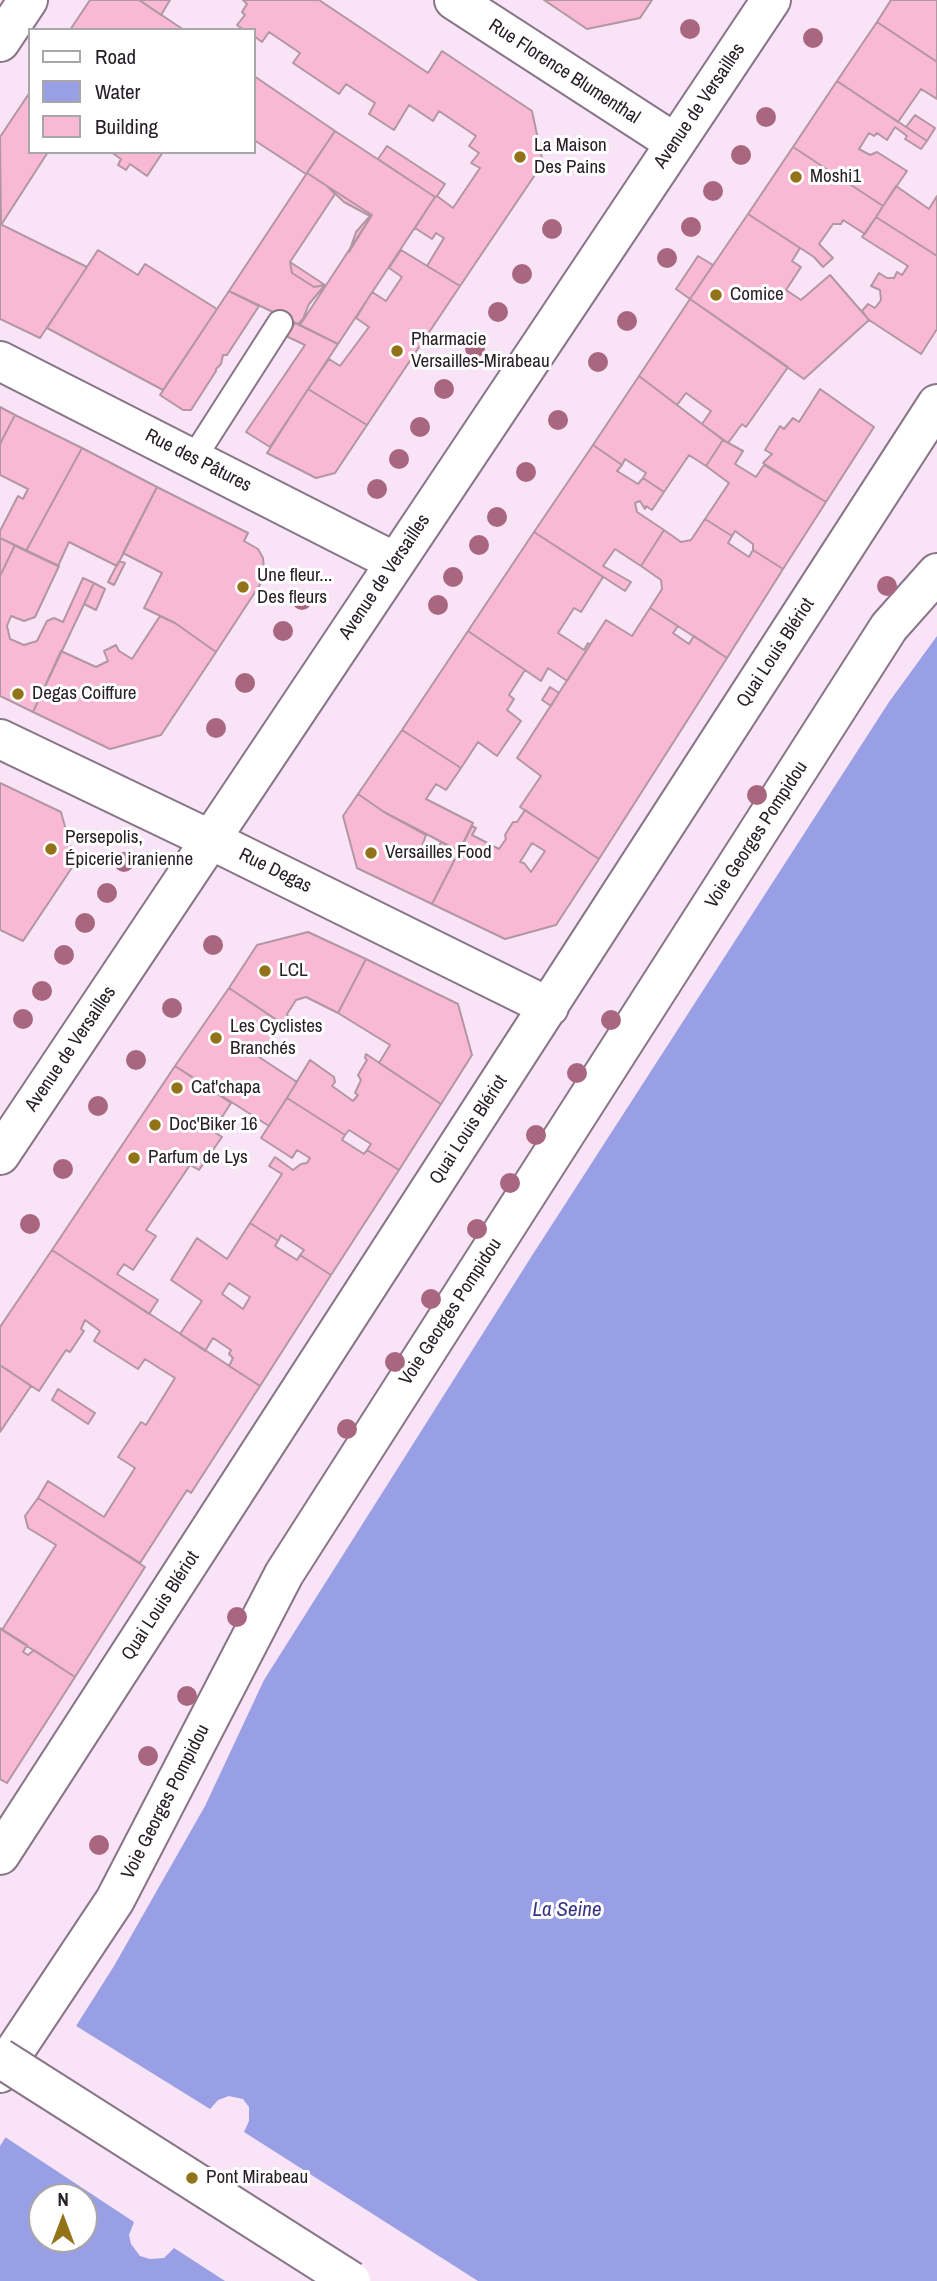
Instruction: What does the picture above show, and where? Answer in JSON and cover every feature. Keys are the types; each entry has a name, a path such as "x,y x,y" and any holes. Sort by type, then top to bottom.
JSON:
{"main road":[{"path":"0,42 28,0"},
{"name":"Rue Florence Blumenthal","path":"454,0 674,143"},
{"name":"Avenue de Versailles","path":"0,1155 771,0"},
{"name":"Rue des Pâtures","path":"0,361 395,562"},
{"name":"Quai Louis Blériot","path":"0,1855 937,404"},
{"path":"889,627 937,550"},
{"name":"Voie Georges Pompidou","path":"0,2073 116,1900 284,1574 889,627 937,573"},
{"name":"Rue Degas","path":"0,739 549,1007"},
{"path":"0,2058 351,2281"}],"lane":[{"path":"193,459 280,323"}],"water":[{"name":"La Seine","path":"937,636 937,2281 0,2281 0,2146 114,1966 205,1806 264,1680 533,1254 889,702"}],"pier":[{"name":"Pont Mirabeau","path":"73,2024 210,2109 218,2100 229,2096 243,2099 249,2107 249,2121 244,2132 478,2281 225,2281 174,2248 164,2258 150,2259 140,2256 131,2244 129,2235 134,2222 98,2198 98,2183 75,2183 2,2135"}],"building":[{"path":"90,0 139,0 181,28 71,28"},
{"path":"139,0 170,0 161,15"},
{"path":"243,0 319,0 428,73 442,51 532,111 543,163 460,286 427,266 444,238 436,233 432,239 415,228 435,197 453,208 480,168 471,163 479,153 469,146 476,136 439,111 433,121 409,105 394,130 369,114 375,103 346,84 339,94 293,63 300,53 269,32 262,42 256,38 256,28 241,28 237,25 245,15 242,12 247,4"},
{"path":"544,0 652,0 640,18 587,29"},
{"path":"891,0 937,0 937,62 877,22"},
{"path":"877,22 937,62 937,99 921,89 898,122 837,81"},
{"path":"256,77 335,131 306,174 256,141"},
{"path":"837,81 927,141 921,149 905,139 907,136 895,127 887,140 877,133 874,136 869,133 859,149 870,155 877,152 907,171 883,206 793,147"},
{"path":"28,95 28,154 47,154 1,225 0,137"},
{"path":"915,115 935,128 927,141 906,127"},
{"path":"335,131 435,197 338,344 300,325 372,215 307,173"},
{"path":"387,146 445,184 437,196 378,159"},
{"path":"793,147 883,206 865,234 843,220 841,224 833,224 819,244 833,258 823,267 814,257 748,214"},
{"path":"114,154 162,154 147,176 130,164 126,170 118,165 121,159"},
{"path":"307,173 335,194 290,262 292,273 314,287 325,285 309,304 298,324 229,291"},
{"path":"327,186 372,215 349,252 356,232 370,216 344,202"},
{"path":"896,186 929,209 937,196 937,256 876,217"},
{"path":"748,214 800,248 792,261 801,267 786,290 801,300 830,275 869,320 804,379 690,299"},
{"path":"876,217 937,256 937,329 921,354 869,320 862,311 868,304 875,308 881,300 880,290 871,286 879,273 887,278 894,278 897,272 902,275 908,266 862,237"},
{"path":"0,224 87,267 40,338 0,319"},
{"path":"98,250 138,275 145,264 217,309 163,390 47,328"},
{"path":"401,250 460,286 367,425 308,389 329,359 340,366 369,327 356,318 372,292 386,301 402,277 389,268"},
{"path":"698,256 713,265 690,299 676,289"},
{"path":"290,262 325,285 314,287 292,273"},
{"path":"229,291 259,306 227,355 223,355 221,364 191,410 183,410 160,395"},
{"path":"690,299 788,367 746,427 742,424 728,443 702,424 711,411 686,393 677,405 639,376"},
{"path":"295,323 338,344 270,447 246,432 305,345 286,336"},
{"path":"639,376 723,440 706,466 689,455 664,492 643,478 646,473 625,459 622,465 593,445"},
{"path":"308,389 367,425 335,473 316,478 267,453"},
{"path":"820,389 874,427 826,502 763,463 772,454 765,450 780,426 784,429 793,418 799,422"},
{"path":"0,407 15,415 0,444"},
{"path":"15,415 82,448 26,551 0,538 0,531 18,496 23,499 28,489 0,475 0,444"},
{"path":"723,440 743,451 735,464 756,477 764,465 826,502 783,569 753,550 753,544 735,531 732,536 705,519 729,483 706,466"},
{"path":"593,445 622,465 617,471 638,484 643,478 664,492 652,510 646,506 645,509 640,501 635,503 637,512 664,530 641,566 615,549 603,566 631,582 625,591 534,532"},
{"path":"82,448 157,487 117,566 69,542 58,566 26,551"},
{"path":"157,487 248,533 244,541 258,549 263,558 261,583 216,652 175,623 144,608 162,573 123,553"},
{"path":"705,519 732,536 728,543 749,557 753,550 783,569 727,658 650,608 662,589 661,580 641,566 664,530 681,542 691,540"},
{"path":"534,532 603,577 581,612 574,608 558,633 584,650 588,643 590,645 567,681 548,668 541,681 468,631"},
{"path":"0,538 15,545 0,576"},
{"path":"15,545 59,566 35,617 24,621 11,616 7,626 10,639 24,645 37,641 47,621 54,618 63,622 83,578 94,583 33,712 0,696 0,576"},
{"path":"119,561 125,563 114,585 108,582"},
{"path":"94,583 105,589 96,610 84,604"},
{"path":"650,608 678,626 673,633 689,644 694,636 727,658 599,859 520,807 541,776 517,758 606,620 632,636"},
{"path":"160,616 175,623 216,652 161,735 110,749 33,712 61,651 96,667 108,661 104,651 116,645 119,651 132,659"},
{"path":"468,631 525,670 509,695 514,699 507,710 521,721 497,756 478,742 461,768 402,730"},
{"path":"550,687 559,693 551,706 542,700"},
{"path":"402,730 461,768 446,790 436,784 426,799 473,823 459,851 384,812 358,794"},
{"path":"0,783 61,812 75,863 23,941 0,930"},
{"path":"358,794 426,835 422,846 432,851 438,849 441,842 459,851 432,904 357,868 343,816"},
{"path":"525,810 599,859 556,925 505,939 432,904 472,826 476,828 472,835 499,849 513,822 517,822","holes":["532,843 545,851 531,872 520,862"]},
{"path":"308,932 366,959 338,1013 306,997 296,1000 287,1014 291,1025 289,1028 229,988 257,945"},
{"path":"366,959 458,1004 472,1055 441,1104 379,1063 390,1045 338,1013"},
{"path":"229,988 281,1023 259,1057 297,1082 269,1126 175,1066"},
{"path":"366,1054 441,1104 399,1170 367,1150 371,1144 349,1130 345,1135 287,1098 310,1060 334,1077 332,1086 353,1101 358,1095 355,1093 361,1080 358,1075 367,1060"},
{"path":"175,1066 231,1103 213,1131 222,1137 199,1170 190,1165 146,1230 156,1236 133,1270 124,1264 117,1274 158,1300 149,1314 52,1250"},
{"path":"287,1098 345,1135 342,1140 364,1154 367,1150 399,1170 331,1275 300,1255 304,1250 281,1235 278,1241 250,1223 282,1174 269,1166 275,1157 293,1170 307,1163 310,1158 297,1150 292,1158 261,1138"},
{"path":"250,1223 278,1241 275,1246 297,1260 300,1255 331,1275 260,1386 229,1366 233,1358 229,1354 231,1350 213,1338 205,1351 180,1334 202,1301 171,1280 197,1238 227,1259","holes":["229,1283 250,1297 243,1309 222,1294"]},
{"path":"52,1250 260,1386 191,1493 187,1490 140,1563 38,1498 48,1481 104,1517 135,1468 118,1457 141,1422 146,1425 175,1378 145,1359 138,1369 94,1341 100,1331 85,1320 81,1329 84,1331 70,1352 66,1350 39,1391 0,1365 0,1327"},
{"path":"0,1365 31,1386 0,1432"},
{"path":"58,1389 95,1413 88,1424 52,1400"},
{"path":"38,1498 145,1567 75,1677 2,1630 56,1545 28,1528 25,1516"},
{"path":"0,1628 27,1645 23,1652 28,1655 34,1650 75,1677 7,1783 0,1779"}],"place":[{"name":"La Maison Des Pains","path":"520,157"},
{"name":"Moshi1","path":"796,177"},
{"name":"Comice","path":"716,295"},
{"name":"Pharmacie Versailles-Mirabeau","path":"397,351"},
{"name":"Une fleur... Des fleurs","path":"243,587"},
{"name":"Degas Coiffure","path":"18,694"},
{"name":"Persepolis, Épicerie iranienne","path":"51,849"},
{"name":"Versailles Food","path":"371,853"},
{"name":"LCL","path":"265,971"},
{"name":"Les Cyclistes Branchés","path":"216,1038"},
{"name":"Cat'chapa","path":"177,1088"},
{"name":"Doc'Biker 16","path":"155,1125"},
{"name":"Parfum de Lys","path":"134,1158"},
{"name":"Pont Mirabeau","path":"192,2178"}]}
